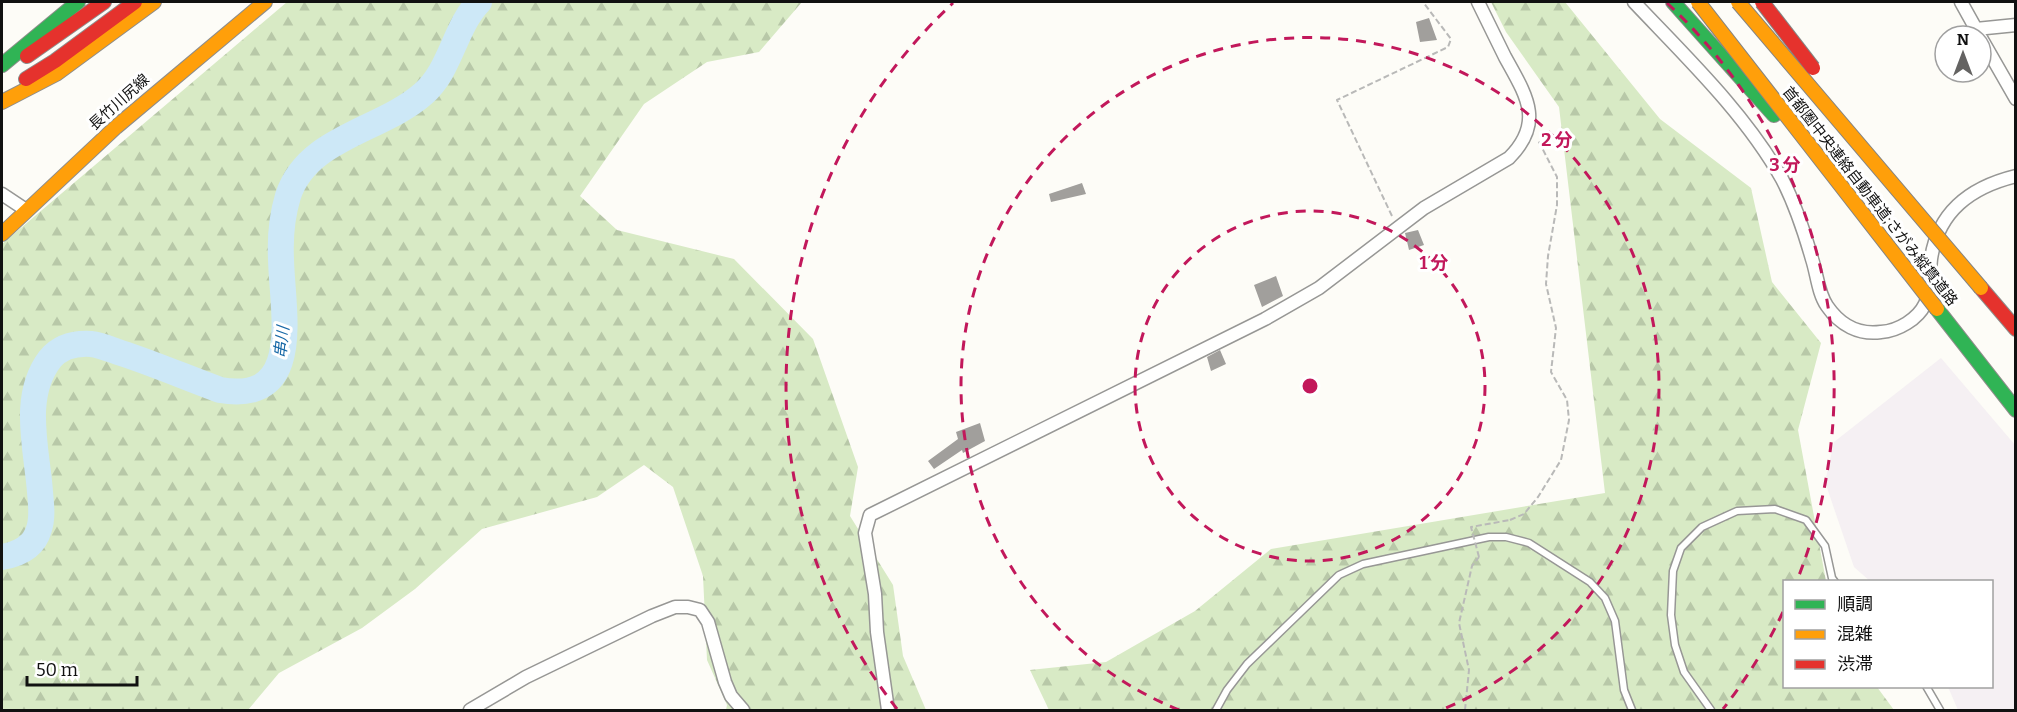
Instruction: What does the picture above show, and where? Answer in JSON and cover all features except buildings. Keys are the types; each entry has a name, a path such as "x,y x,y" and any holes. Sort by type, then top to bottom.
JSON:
{"main road":[{"path":"2,64 78,2"},
{"path":"2,73 104,2"},
{"path":"2,95 55,61 135,2"},
{"path":"2,102 56,74 154,2"},
{"name":"長竹川尻線","path":"2,234 162,86 265,2"},
{"path":"1673,2 1875,229"},
{"name":"首都圏中央連絡自動車道;さがみ縦貫道路","path":"1698,2 2016,410"},
{"name":"首都圏中央連絡自動車道;さがみ縦貫道路","path":"1738,2 2016,329"},
{"path":"1762,2 1825,84 1932,210 1981,288"}],"street":[{"path":"888,711 877,632 875,594 865,532 870,515 1265,320 1319,288 1424,208 1509,158 1525,138 1530,124 1530,113 1525,92 1492,33 1478,2"},
{"path":"1634,2 1755,138 1782,179 1800,220 1826,304 1843,323 1855,330 1869,333 1884,332 1896,329 1912,320 1925,303 1934,243 1945,219 1956,206 1973,193 1994,182 2016,177"},
{"path":"1961,2 1973,24"},
{"path":"1993,31 2016,25"},
{"path":"1993,59 2016,99"},
{"path":"2,194 26,210"},
{"path":"470,711 526,677 652,616 675,607 688,607 700,610 708,622 725,682 731,696 743,711"}],"lane":[{"path":"1712,711 1684,672 1675,645 1671,615 1673,571 1681,548 1702,526 1737,511 1775,509 1806,520 1825,546 1834,580"},
{"path":"1216,711 1227,690 1247,664 1340,575 1363,564 1489,537 1506,537 1529,543 1590,582 1605,598 1615,621 1624,690 1632,711"},
{"path":"1927,688 1940,711"}],"path":[{"path":"1397,228 1337,100 1448,47 1451,39 1423,2"},
{"path":"1465,711 1469,670 1459,623 1472,566 1479,557 1471,527 1510,520 1524,514 1538,497 1561,460 1569,420 1567,400 1551,372 1556,328 1546,284 1548,256 1557,205 1557,177 1530,124"}],"shaded area":[{"path":"1941,358 2015,445 2015,710 1958,710 1948,688 1993,688 1993,580 1869,580 1854,567 1825,482 1834,442"}],"green space":[{"path":"287,2 802,2 759,52 707,62 644,104 580,196 617,230 734,259 813,339 858,467 850,516 893,585 903,656 926,710 726,710 727,705 707,660 703,576 673,487 644,465 597,497 482,529 415,589 362,628 279,673 248,710 2,710 2,244"},
{"path":"1491,2 1565,2 1660,119 1751,188 1772,282 1821,343 1798,430 1826,580 1783,580 1783,688 1878,688 1894,710 1049,710 1030,670 1106,662 1195,611 1271,549 1605,493 1559,107 1506,32"}],"waterway":[{"name":"串川","path":"2,557 20,552 30,545 37,535 40,524 41,506 33,406 41,374 50,359 58,351 68,347 91,344 134,357 220,390 247,391 266,383 277,369 283,350 285,327 281,235 288,196 298,176 311,160 328,148 406,107 423,94 440,73 464,24 479,2"}],"traffic: fast":[{"path":"2,65 78,2"},
{"path":"1673,2 1774,115"},
{"path":"1937,309 2016,410"}],"traffic: slow":[{"path":"2,102 56,74 154,2"},
{"path":"2,234 116,127 265,2"},
{"path":"1698,2 1937,309"},
{"path":"1738,2 1981,288"}],"traffic: jam":[{"path":"27,56 104,2"},
{"path":"26,79 55,61 135,2"},
{"path":"1762,2 1813,68"},
{"path":"1981,288 2016,329"}]}
